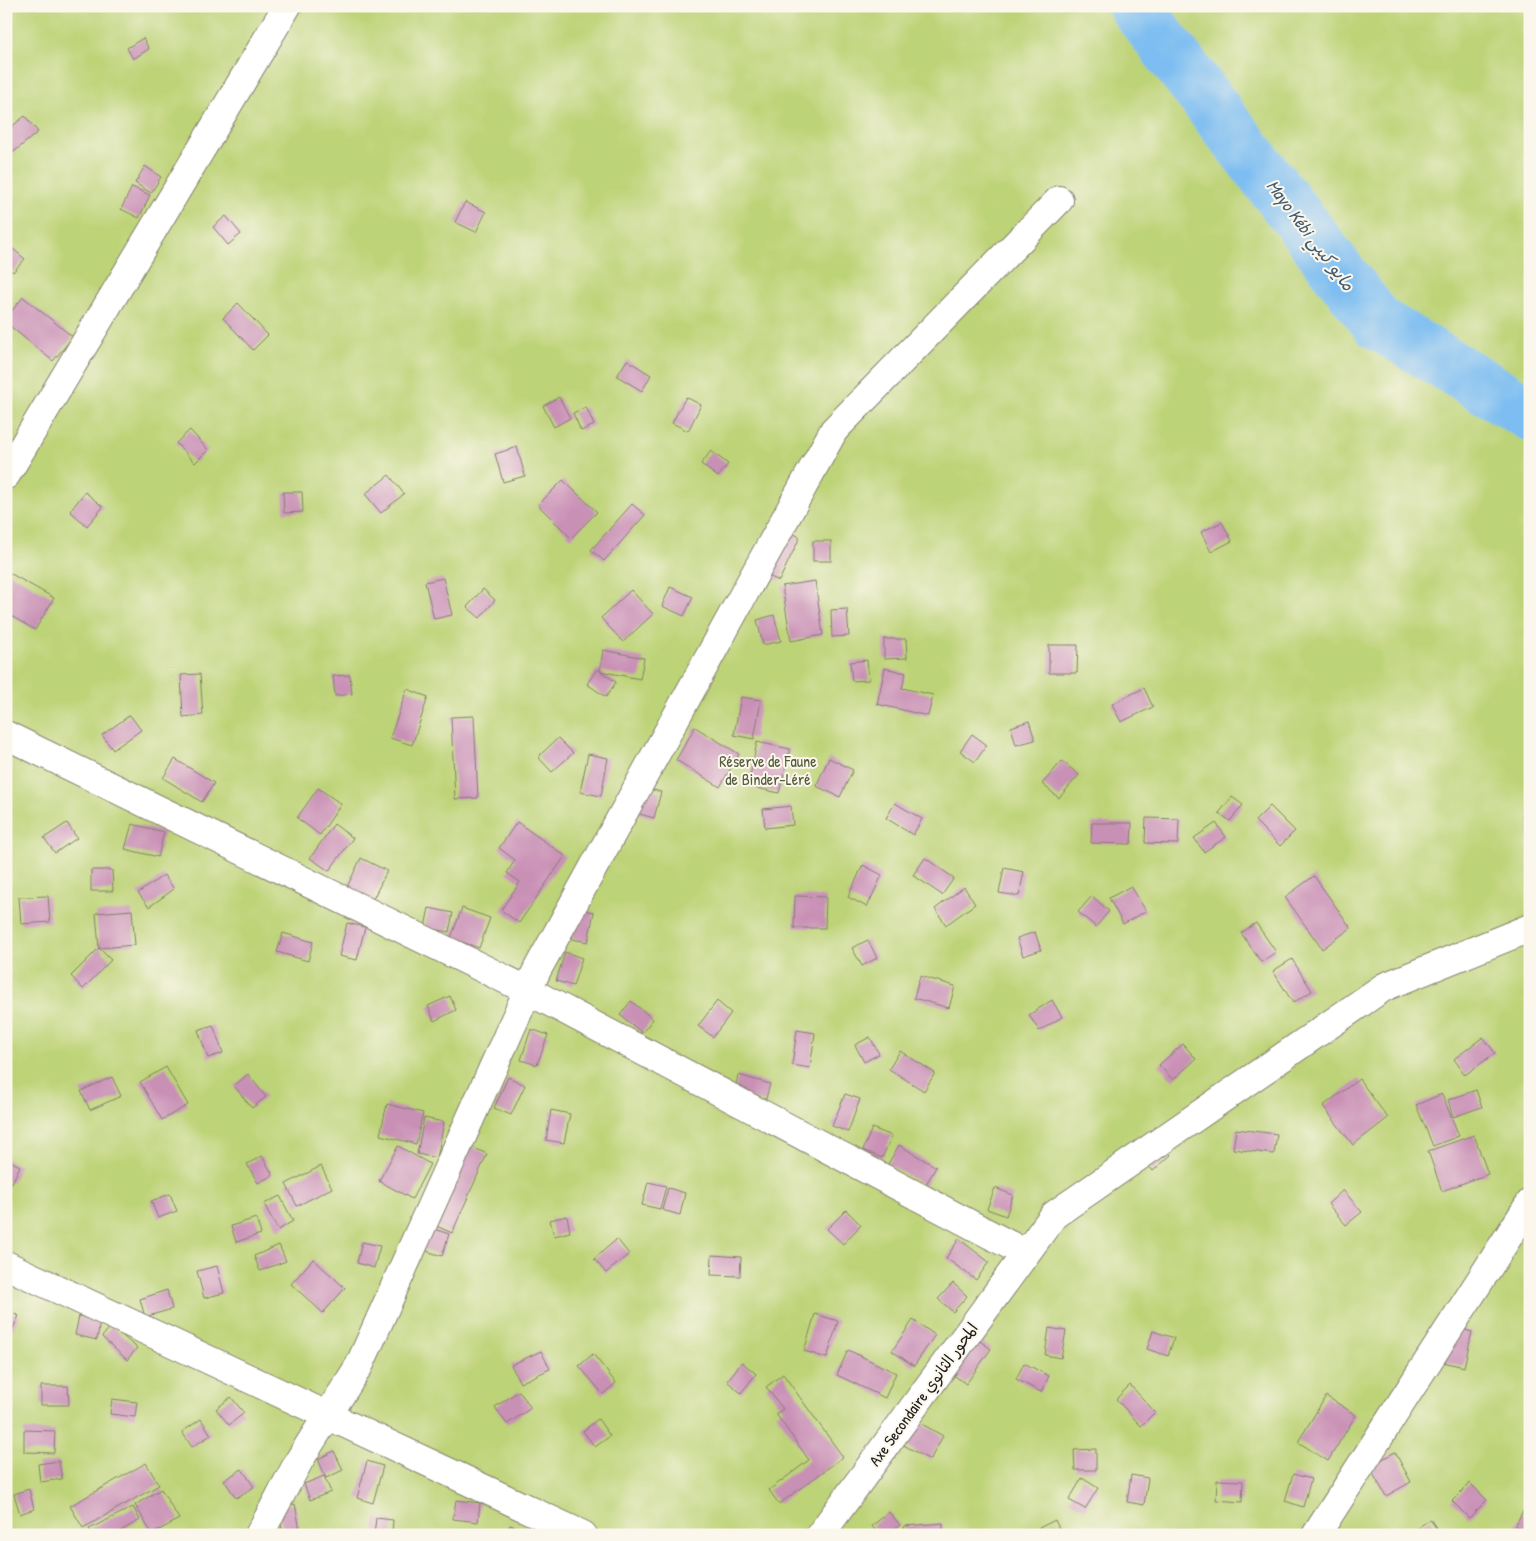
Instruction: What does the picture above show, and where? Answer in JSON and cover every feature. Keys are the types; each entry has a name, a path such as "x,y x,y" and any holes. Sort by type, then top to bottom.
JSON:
{"street":[{"path":"6,475 287,6"},
{"path":"260,1535 300,1459 359,1366 537,970 834,430 1059,200"},
{"path":"6,735 527,990 1025,1253"},
{"name":"Axe Secondaire المحور الثانوي","path":"820,1535 1054,1215 1384,987 1530,928"},
{"path":"1316,1535 1530,1203"},
{"path":"6,1265 583,1535"}],"green space":[{"name":"Réserve de Faune de Binder-Léré","path":"6,6 1530,6 1530,1535 6,1535"}],"building":[{"path":"143,38 149,49 133,59 127,48"},
{"path":"25,116 38,132 10,155 6,150 6,131"},
{"path":"145,166 161,177 151,193 135,183"},
{"path":"132,187 150,195 139,218 121,209"},
{"path":"465,202 486,212 476,232 455,222"},
{"path":"226,216 241,234 228,245 213,227"},
{"path":"6,243 25,259 13,272 6,266"},
{"path":"23,297 73,337 53,361 6,323 6,318"},
{"path":"238,303 268,335 253,350 223,318"},
{"path":"627,360 651,375 642,391 617,376"},
{"path":"559,397 570,418 554,427 543,406"},
{"path":"686,397 701,405 688,431 672,423"},
{"path":"586,407 594,425 581,431 573,413"},
{"path":"190,430 208,450 195,463 176,443"},
{"path":"517,447 525,476 503,482 495,454"},
{"path":"711,451 728,464 718,477 701,464"},
{"path":"389,475 404,494 381,513 365,494"},
{"path":"563,480 597,512 571,538 538,505"},
{"path":"85,492 103,507 87,526 70,511"},
{"path":"283,492 302,492 303,512 284,513"},
{"path":"632,504 645,515 604,561 591,550"},
{"path":"1222,522 1232,541 1211,552 1201,532"},
{"path":"782,528 800,537 779,581 760,572"},
{"path":"813,541 831,541 831,561 813,561"},
{"path":"6,571 54,598 35,630 6,613"},
{"path":"443,578 452,615 434,619 425,582"},
{"path":"815,581 823,635 791,641 782,586"},
{"path":"670,587 693,597 684,616 662,606"},
{"path":"483,589 495,600 480,618 467,607"},
{"path":"631,590 653,614 623,642 601,618"},
{"path":"847,609 849,636 832,637 831,610"},
{"path":"774,615 781,641 763,645 757,620"},
{"path":"884,639 906,639 907,658 884,659"},
{"path":"1049,645 1078,645 1077,673 1049,673"},
{"path":"603,650 644,658 640,679 600,671"},
{"path":"867,660 869,680 852,681 850,662"},
{"path":"885,668 906,673 902,688 933,695 928,716 877,704"},
{"path":"597,669 616,682 606,697 587,684"},
{"path":"200,674 203,715 183,717 181,675"},
{"path":"350,675 352,694 335,696 333,676"},
{"path":"1144,688 1153,707 1121,722 1112,704"},
{"path":"407,689 428,697 412,745 390,738"},
{"path":"741,697 761,700 754,739 734,735"},
{"path":"130,715 141,730 113,750 102,735"},
{"path":"474,716 478,798 455,799 451,717"},
{"path":"1029,721 1035,740 1016,745 1011,727"},
{"path":"695,727 739,754 720,787 676,760"},
{"path":"972,734 987,745 975,762 960,751"},
{"path":"558,738 573,753 552,772 538,757"},
{"path":"757,742 790,749 779,793 748,786"},
{"path":"588,754 608,758 601,796 580,792"},
{"path":"829,758 853,770 840,797 816,786"},
{"path":"175,759 214,783 202,802 163,778"},
{"path":"1062,761 1079,775 1059,798 1042,784"},
{"path":"642,787 661,792 654,818 636,813"},
{"path":"318,788 341,804 320,835 297,818"},
{"path":"1232,797 1243,805 1230,821 1219,813"},
{"path":"895,803 922,819 913,835 886,818"},
{"path":"791,806 793,825 765,828 763,809"},
{"path":"1270,806 1295,831 1280,846 1255,821"},
{"path":"1146,818 1179,819 1178,844 1145,843"},
{"path":"517,822 565,856 519,923 501,910 520,882 507,873 515,860 499,848"},
{"path":"67,823 77,838 55,853 44,838"},
{"path":"1092,823 1132,823 1131,844 1091,843"},
{"path":"1216,823 1226,837 1204,852 1194,838"},
{"path":"132,824 164,832 158,857 125,849"},
{"path":"334,824 353,838 329,871 310,858"},
{"path":"361,858 387,871 373,899 347,887"},
{"path":"925,858 954,878 942,895 913,875"},
{"path":"863,865 882,875 867,907 848,897"},
{"path":"1004,868 1024,872 1019,896 999,893"},
{"path":"91,870 112,870 113,891 91,891"},
{"path":"164,875 174,889 149,907 138,893"},
{"path":"1314,876 1351,928 1322,949 1285,897"},
{"path":"1131,886 1146,911 1123,924 1109,898"},
{"path":"964,887 975,904 946,925 935,909"},
{"path":"48,896 50,922 21,924 19,897"},
{"path":"795,896 826,897 825,928 794,928"},
{"path":"1092,896 1109,911 1096,927 1078,912"},
{"path":"429,908 453,913 449,932 425,927"},
{"path":"462,908 490,918 479,948 451,938"},
{"path":"577,909 594,912 588,942 572,939"},
{"path":"132,910 135,945 99,948 96,913"},
{"path":"347,923 365,927 357,960 339,956"},
{"path":"1256,923 1276,952 1261,962 1241,933"},
{"path":"1035,932 1041,950 1023,956 1017,938"},
{"path":"283,933 313,942 308,961 277,952"},
{"path":"868,940 877,958 862,966 852,948"},
{"path":"99,948 111,960 83,989 71,976"},
{"path":"565,952 582,958 573,986 556,981"},
{"path":"1292,959 1312,991 1293,1003 1273,971"},
{"path":"920,976 955,986 949,1008 914,998"},
{"path":"450,996 456,1010 434,1021 428,1006"},
{"path":"1052,1000 1062,1017 1039,1031 1029,1015"},
{"path":"631,1001 653,1019 642,1033 620,1015"},
{"path":"717,1001 731,1013 713,1037 698,1026"},
{"path":"213,1025 223,1053 208,1058 198,1030"},
{"path":"531,1029 548,1035 537,1065 521,1060"},
{"path":"797,1030 815,1033 810,1068 792,1065"},
{"path":"870,1037 879,1054 864,1062 855,1045"},
{"path":"1483,1037 1495,1053 1465,1075 1454,1059"},
{"path":"1183,1044 1196,1059 1173,1080 1159,1065"},
{"path":"900,1051 935,1073 924,1091 889,1069"},
{"path":"166,1067 188,1105 162,1120 140,1082"},
{"path":"248,1074 266,1097 252,1108 234,1086"},
{"path":"738,1075 770,1084 765,1102 734,1094"},
{"path":"112,1077 121,1096 90,1110 81,1091"},
{"path":"508,1077 525,1085 511,1115 494,1108"},
{"path":"1359,1079 1388,1118 1353,1145 1323,1106"},
{"path":"1476,1090 1482,1107 1453,1117 1448,1100"},
{"path":"845,1094 860,1099 848,1132 832,1126"},
{"path":"1442,1094 1459,1136 1433,1146 1416,1105"},
{"path":"387,1104 423,1113 416,1144 380,1135"},
{"path":"551,1110 570,1114 564,1143 546,1140"},
{"path":"424,1118 444,1122 437,1158 417,1154"},
{"path":"872,1128 892,1136 882,1158 863,1150"},
{"path":"1236,1129 1277,1134 1274,1154 1233,1149"},
{"path":"1474,1135 1488,1174 1442,1191 1428,1151"},
{"path":"1161,1142 1171,1155 1153,1171 1142,1158"},
{"path":"468,1145 487,1154 452,1233 432,1224"},
{"path":"899,1145 936,1167 925,1186 888,1164"},
{"path":"398,1146 430,1164 412,1199 379,1181"},
{"path":"262,1156 273,1175 258,1183 247,1164"},
{"path":"6,1159 20,1166 12,1183 6,1180"},
{"path":"321,1166 332,1188 297,1206 286,1184"},
{"path":"648,1182 666,1186 660,1209 642,1205"},
{"path":"668,1188 685,1193 680,1215 662,1210"},
{"path":"995,1188 1013,1195 1006,1216 987,1209"},
{"path":"1343,1190 1362,1212 1346,1225 1328,1204"},
{"path":"170,1194 177,1211 158,1218 151,1201"},
{"path":"280,1196 293,1221 278,1230 264,1204"},
{"path":"846,1210 861,1225 843,1244 827,1229"},
{"path":"567,1216 570,1232 554,1236 550,1220"},
{"path":"256,1218 261,1234 236,1242 231,1226"},
{"path":"431,1228 449,1234 442,1256 423,1250"},
{"path":"617,1239 629,1254 606,1273 594,1259"},
{"path":"959,1239 989,1262 976,1280 946,1258"},
{"path":"362,1242 380,1246 374,1268 357,1263"},
{"path":"279,1245 286,1261 260,1271 254,1256"},
{"path":"712,1255 741,1257 740,1276 711,1275"},
{"path":"313,1259 345,1288 323,1313 291,1284"},
{"path":"217,1266 224,1293 204,1298 197,1271"},
{"path":"953,1283 967,1296 953,1312 938,1299"},
{"path":"167,1290 172,1309 145,1317 140,1299"},
{"path":"6,1310 19,1316 6,1342"},
{"path":"815,1314 838,1321 827,1358 804,1351"},
{"path":"79,1316 100,1321 97,1340 75,1335"},
{"path":"913,1320 935,1335 914,1366 892,1351"},
{"path":"111,1326 137,1348 127,1360 102,1337"},
{"path":"1451,1326 1472,1332 1464,1367 1443,1362"},
{"path":"1049,1328 1066,1331 1061,1358 1045,1355"},
{"path":"1153,1331 1174,1338 1168,1356 1147,1349"},
{"path":"977,1339 991,1349 966,1384 952,1374"},
{"path":"848,1350 896,1373 885,1398 837,1375"},
{"path":"541,1351 550,1369 520,1383 511,1365"},
{"path":"593,1354 616,1383 603,1394 579,1366"},
{"path":"742,1362 756,1374 741,1393 727,1381"},
{"path":"1024,1363 1049,1376 1041,1392 1016,1379"},
{"path":"783,1374 843,1457 779,1504 769,1490 809,1460 776,1414 783,1409 766,1387"},
{"path":"1130,1385 1155,1412 1141,1426 1116,1399"},
{"path":"41,1386 68,1386 69,1405 41,1405"},
{"path":"519,1391 531,1408 507,1424 495,1407"},
{"path":"1326,1396 1356,1415 1328,1461 1298,1442"},
{"path":"231,1397 244,1413 229,1425 216,1409"},
{"path":"112,1399 137,1402 135,1417 110,1414"},
{"path":"201,1419 211,1435 192,1447 182,1432"},
{"path":"598,1419 610,1436 595,1447 583,1431"},
{"path":"915,1420 943,1436 930,1460 902,1444"},
{"path":"24,1430 55,1431 54,1453 24,1452"},
{"path":"1096,1449 1096,1470 1075,1470 1074,1450"},
{"path":"334,1451 343,1470 326,1478 318,1459"},
{"path":"1395,1452 1411,1482 1386,1496 1369,1467"},
{"path":"59,1461 62,1479 40,1482 38,1464"},
{"path":"367,1461 383,1466 373,1503 357,1498"},
{"path":"146,1463 159,1485 83,1528 70,1506"},
{"path":"242,1469 254,1487 236,1498 224,1480"},
{"path":"1293,1474 1311,1479 1303,1507 1285,1501"},
{"path":"1131,1475 1148,1478 1144,1505 1127,1502"},
{"path":"324,1476 331,1492 310,1500 304,1484"},
{"path":"1082,1478 1098,1488 1085,1509 1069,1500"},
{"path":"1217,1480 1243,1481 1242,1502 1216,1500"},
{"path":"1470,1483 1487,1500 1469,1518 1452,1501"},
{"path":"29,1489 34,1509 20,1514 14,1494"},
{"path":"161,1489 179,1519 152,1534 135,1505"},
{"path":"456,1500 480,1503 478,1522 453,1519"},
{"path":"295,1504 301,1535 283,1535 278,1507"},
{"path":"133,1507 140,1520 117,1533 118,1535 92,1535 89,1529"},
{"path":"1523,1511 1530,1515 1530,1535 1515,1526"},
{"path":"889,1512 900,1525 888,1535 879,1535 872,1526"},
{"path":"376,1518 393,1520 392,1535 374,1535"},
{"path":"1430,1519 1441,1535 1408,1535"},
{"path":"1055,1520 1062,1535 1030,1535 1029,1533"},
{"path":"943,1523 943,1535 905,1535 904,1526"},
{"path":"510,1525 530,1533 529,1535 506,1535"}],"waterway":[{"name":"Mayo Kébi مايو كيبي","path":"1135,6 1378,323 1530,414"}]}
